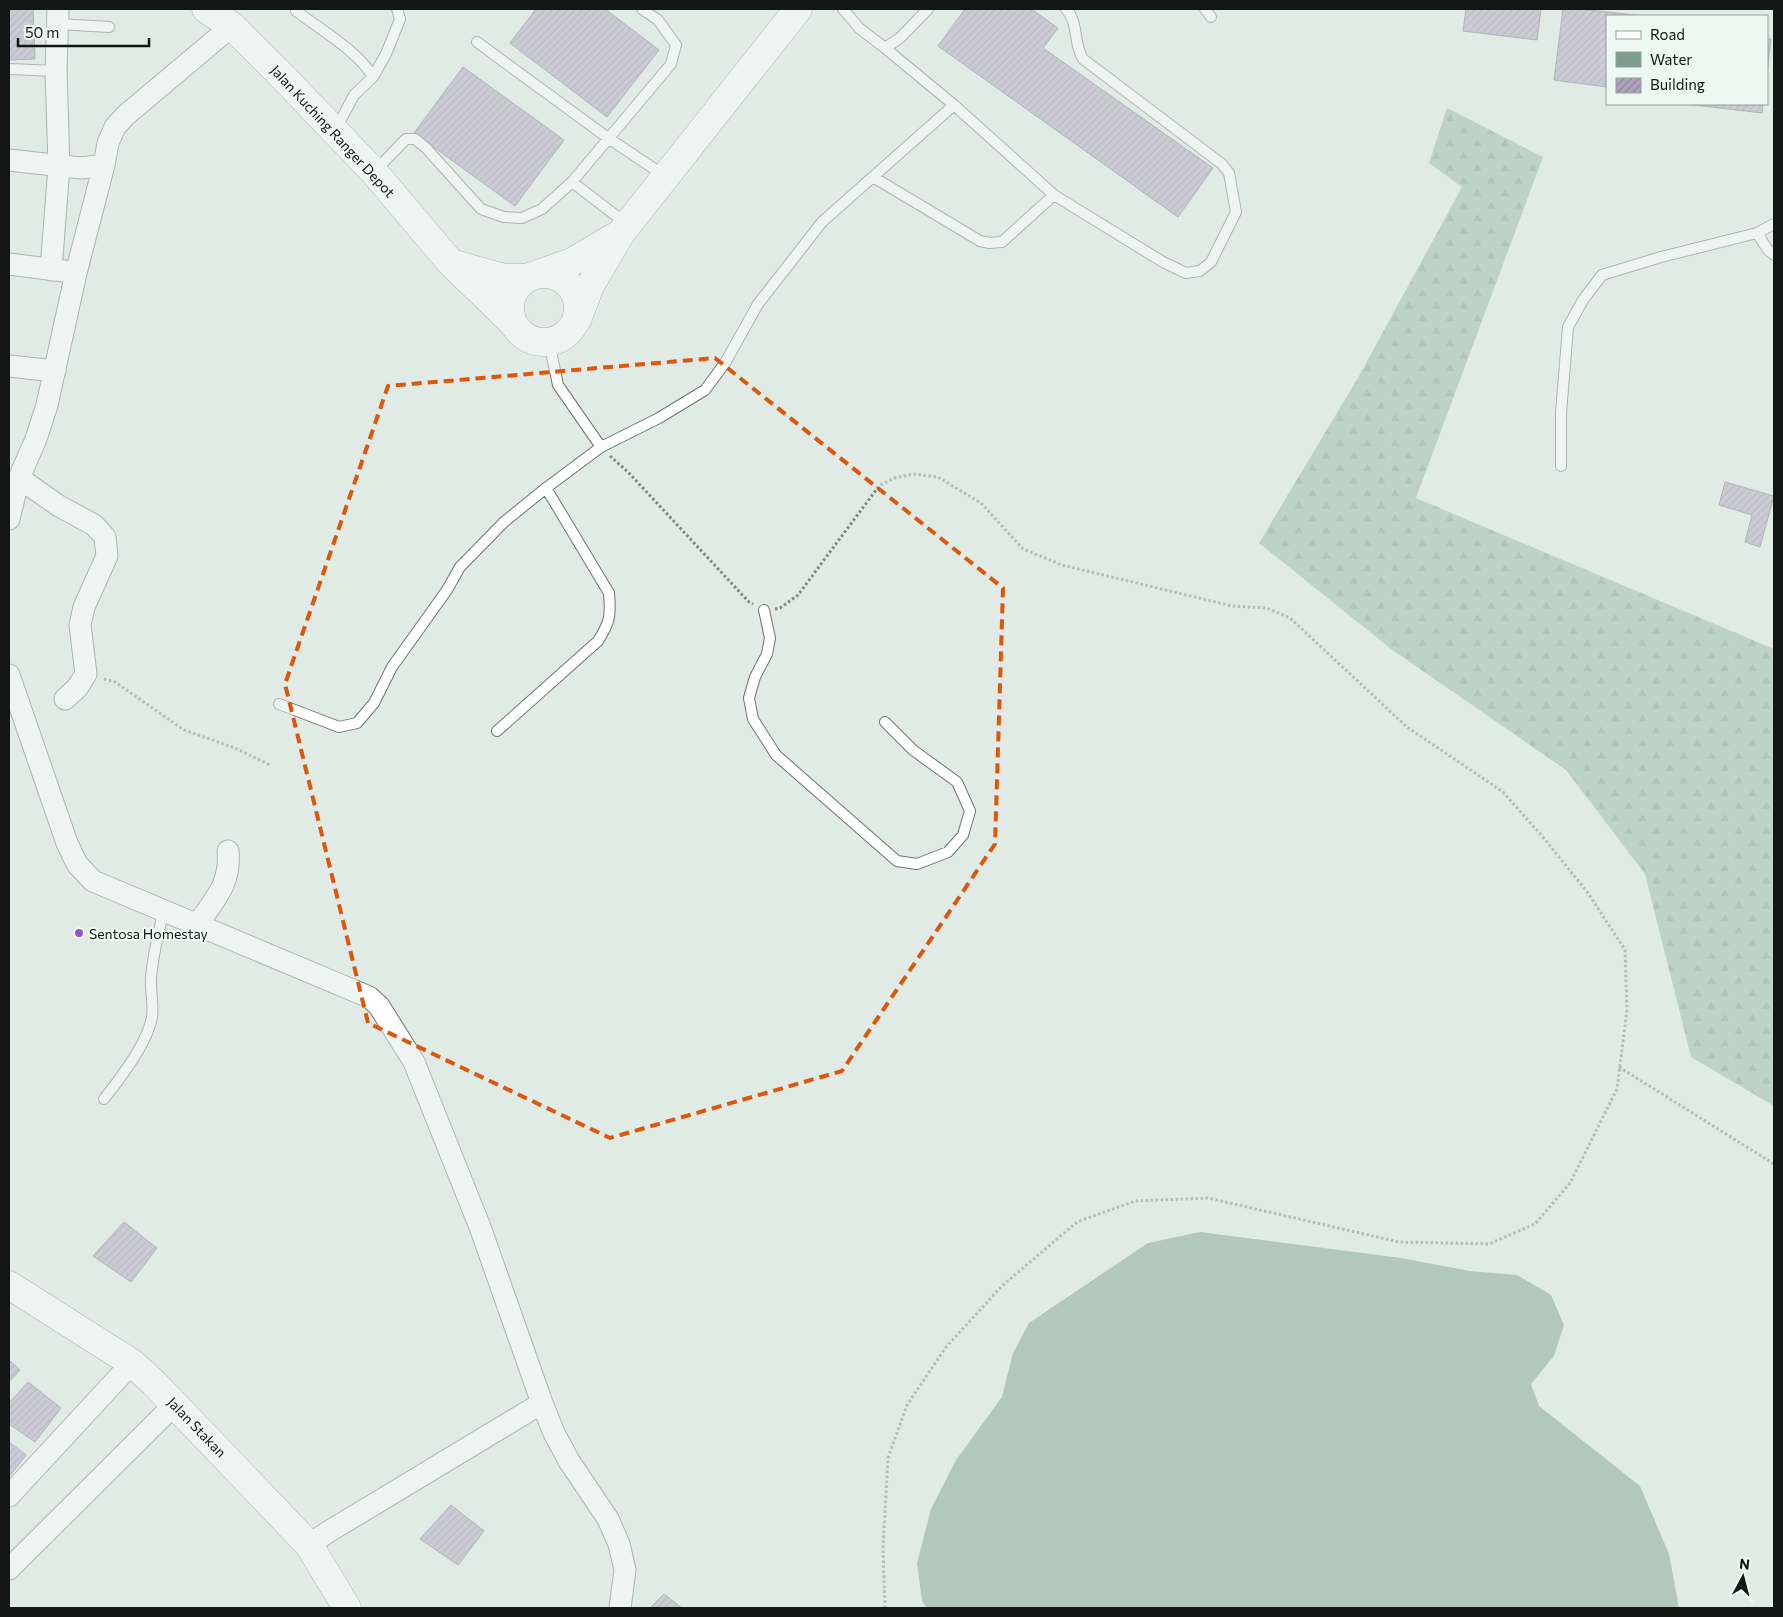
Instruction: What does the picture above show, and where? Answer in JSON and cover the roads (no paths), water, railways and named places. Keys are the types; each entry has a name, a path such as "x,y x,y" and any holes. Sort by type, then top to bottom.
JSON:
{"street":[{"name":"Jalan Kuching Ranger Depot","path":"206,9 232,26 283,77 374,172 450,262 514,324"},
{"path":"625,229 572,262 534,275 521,282 513,292 510,305 510,314 520,332 532,340 550,342 562,337 570,330 577,320 590,286 625,229 798,9"},
{"path":"51,270 59,166 56,71 58,16"},
{"path":"9,519 19,478 44,414 76,273 104,166 108,142 115,127 126,115 232,26"},
{"path":"9,160 81,168 104,166"},
{"path":"450,262 504,278 534,275 558,276 570,284 577,298 579,309 577,320"},
{"path":"9,264 76,273"},
{"path":"9,366 55,371"},
{"path":"19,478 59,506 94,526 105,537 107,556 84,607 80,624 86,674 77,688 64,699"},
{"path":"9,675 67,843 77,864 93,881 369,997 379,1006 414,1062 437,1117 480,1227 554,1433 569,1461 608,1519 619,1544 625,1570 620,1608"},
{"path":"197,925 226,879 229,866 228,851"},
{"name":"Jalan Stakan","path":"9,1285 132,1363 175,1404 309,1545 347,1608"},
{"path":"9,1496 132,1363"},
{"path":"309,1545 542,1403"},
{"path":"9,1569 175,1404"}],"lane":[{"path":"335,132 354,95 373,77 386,54 400,19 397,9"},
{"path":"374,172 406,139 415,139 426,148 481,209 504,217 522,218 542,209 572,182 670,64 676,45 658,20 642,9"},
{"path":"843,9 859,28 954,105 1054,195 1163,262 1186,273 1200,271 1211,262 1236,212 1230,173 1222,164 1082,59 1077,50 1074,20 1066,9"},
{"path":"884,48 900,38 928,9"},
{"path":"296,11 357,57 373,77"},
{"path":"58,16 109,27"},
{"path":"477,42 608,138 666,177"},
{"path":"9,69 56,71"},
{"path":"279,704 339,727 357,723 374,702 392,667 447,590 460,567 504,522 601,447 659,418 705,390 725,363 758,304 822,222 954,105"},
{"path":"873,177 980,241 990,244 1002,242 1054,195"},
{"path":"572,182 625,229"},
{"path":"1561,466 1561,413 1568,327 1583,300 1602,275 1662,257 1757,233 1774,224"},
{"path":"1757,233 1768,250 1774,255"},
{"path":"550,342 558,385 601,447"},
{"path":"497,731 598,641 608,624 610,609 609,593 546,488"},
{"path":"764,610 770,638 767,654 755,677 749,698 753,719 776,754 790,767 897,861 917,864 948,852 962,834 970,811 958,782 913,750 885,722"},
{"path":"104,1099 117,1083 141,1046 152,1017 151,979 156,941 164,910"}],"water":[{"path":"1200,1232 1401,1258 1470,1271 1517,1275 1551,1295 1564,1325 1554,1356 1531,1384 1539,1406 1640,1486 1669,1554 1679,1608 927,1608 922,1601 917,1563 931,1509 956,1460 1002,1397 1013,1353 1029,1323 1148,1243"}],"place":[{"name":"Sentosa Homestay","path":"79,933"}]}
